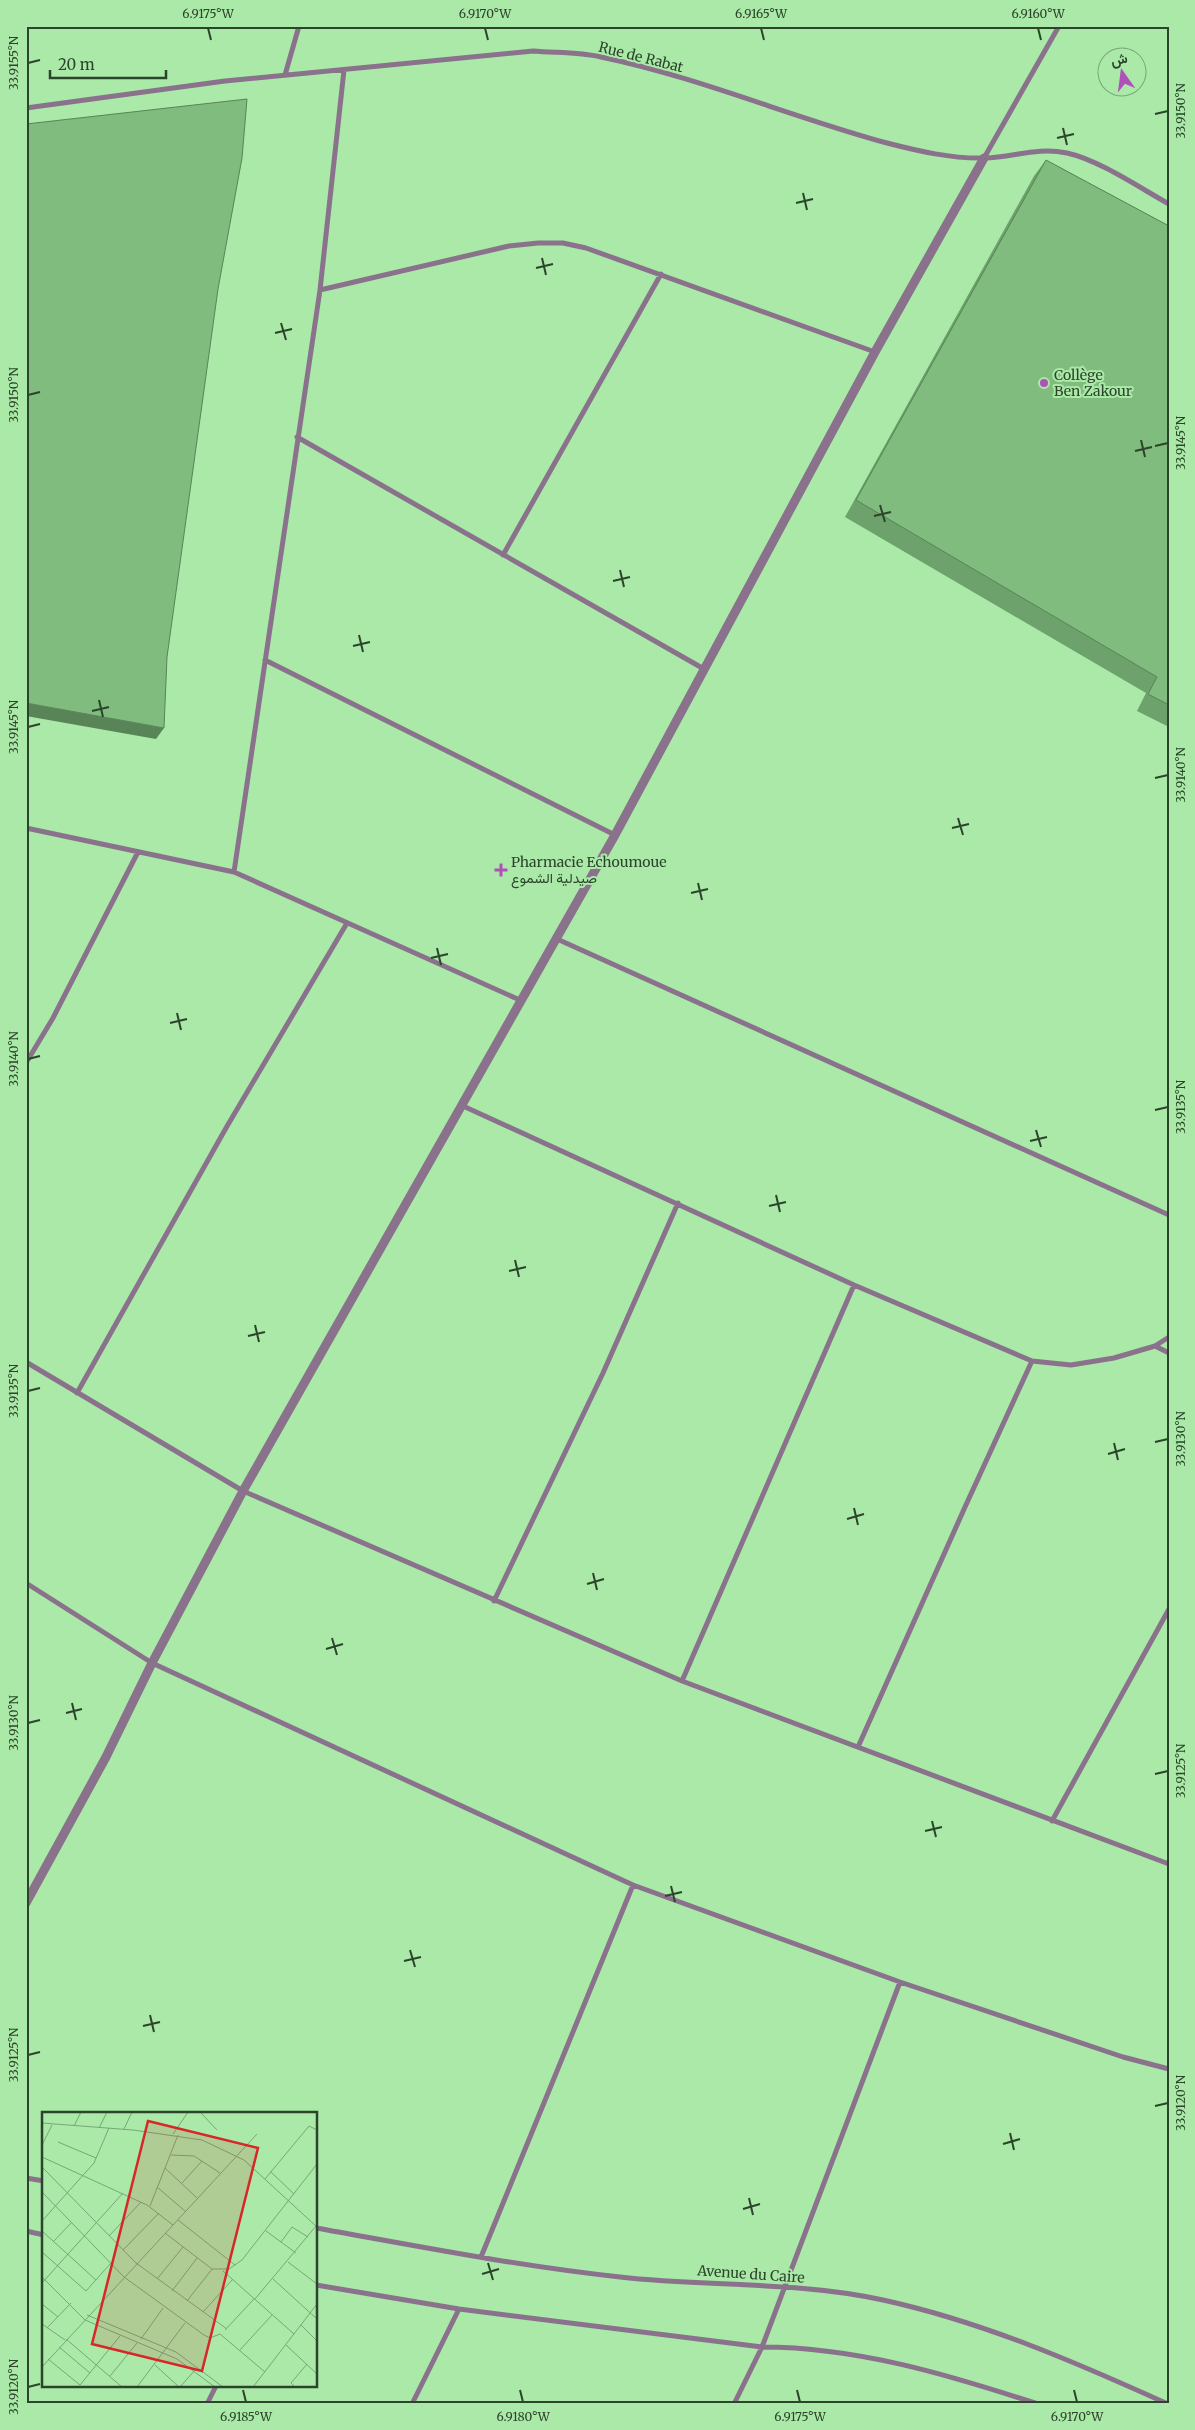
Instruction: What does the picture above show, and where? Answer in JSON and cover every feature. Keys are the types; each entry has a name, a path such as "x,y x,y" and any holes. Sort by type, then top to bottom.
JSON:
{"street":[{"path":"286,75 299,26"},
{"path":"26,1903 106,1757 152,1664 243,1491 616,835 876,352 1059,26"},
{"name":"Rue de Rabat","path":"26,108 225,81 532,51 600,56 688,80 887,143 925,152 984,158 1036,150 1068,154 1085,159 1169,204"},
{"path":"234,872 320,290 344,70"},
{"path":"320,290 509,246 563,243 586,248 876,352"},
{"path":"503,555 660,274"},
{"path":"297,437 704,669"},
{"path":"265,660 616,835"},
{"path":"26,828 234,872 522,1001"},
{"path":"26,1063 53,1018 138,852"},
{"path":"77,1393 226,1128 347,923"},
{"path":"557,939 1169,1215"},
{"path":"463,1106 854,1285 1032,1361 1071,1365 1114,1358 1155,1346 1169,1337"},
{"path":"494,1601 603,1373 678,1203"},
{"path":"682,1681 854,1285"},
{"path":"1155,1346 1169,1353"},
{"path":"858,1747 968,1498 1032,1361"},
{"path":"26,1362 243,1491 682,1681 1169,1864"},
{"path":"26,1583 152,1664 633,1886 900,1982 1123,2057 1169,2069"},
{"path":"1052,1821 1169,1609"},
{"path":"481,2257 633,1886"},
{"path":"734,2404 762,2346 900,1982"},
{"path":"26,2178 42,2181"},
{"name":"Avenue du Caire","path":"318,2228 481,2257 622,2277 832,2291 883,2300 964,2321 1050,2351 1168,2404"},
{"path":"26,2231 42,2235"},
{"path":"318,2285 459,2308 762,2346 803,2347 903,2364 976,2384 1038,2404"},
{"path":"412,2404 459,2308"},
{"path":"207,2404 215,2388"}],"building":[{"path":"247,99 242,158 218,289 167,657 164,728 26,703 26,124"},
{"name":"Collège Ben Zakour","path":"1046,160 1169,226 1169,705 1148,694 1157,677 856,500"}],"place":[{"name":"Collège Ben Zakour","path":"1044,383"},
{"name":"Pharmacie Echoumoue صيدلية الشموع","path":"501,870"}]}
